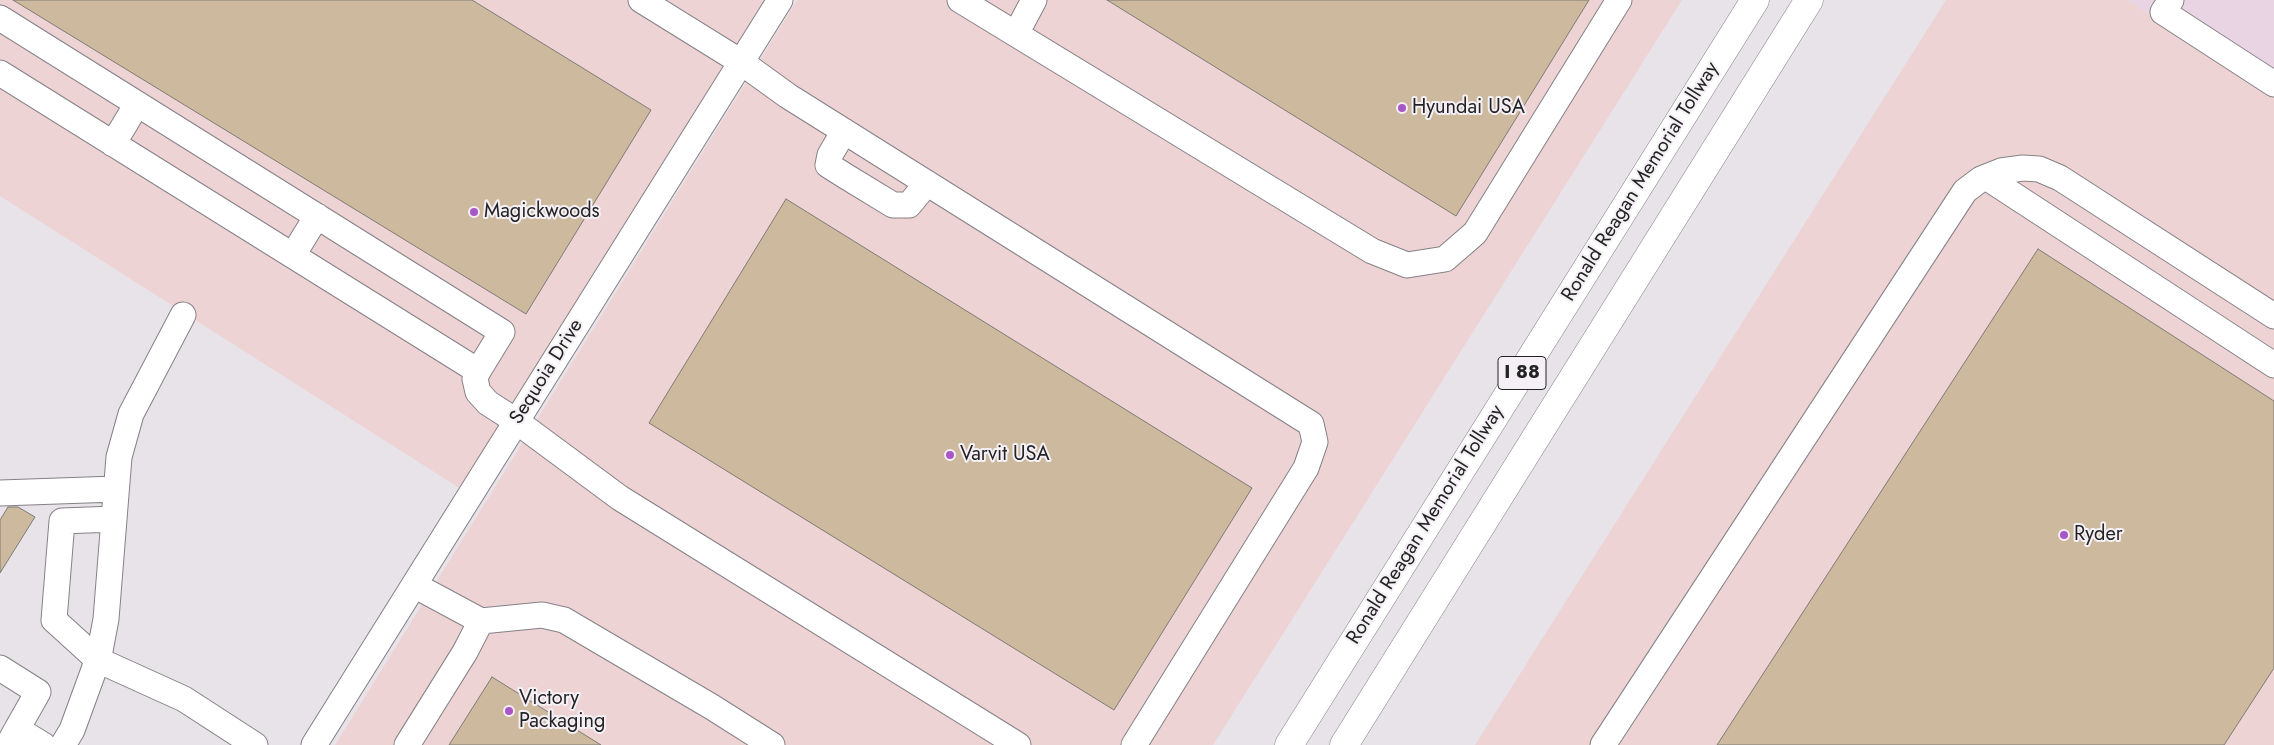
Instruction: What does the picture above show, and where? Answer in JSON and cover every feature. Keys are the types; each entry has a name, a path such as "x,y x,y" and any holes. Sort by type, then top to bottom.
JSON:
{"highway":[{"name":"Ronald Reagan Memorial Tollway","path":"1289,745 1755,0"},
{"name":"I 88","path":"1344,745 1809,0"}],"street":[{"path":"641,0 741,62 788,96 1311,424 1315,442 1306,468 1134,745"},
{"name":"Sequoia Drive","path":"314,745 780,0"},
{"path":"960,0 1372,251 1407,265 1444,259 1475,233 1619,0"},
{"path":"1016,34 1034,0"},
{"path":"2167,6 2274,84"},
{"path":"0,18 502,332 478,370 475,379 475,385 482,398 620,498 1018,745"},
{"path":"0,74 478,370"},
{"path":"114,144 137,104"},
{"path":"844,131 830,155 828,165 847,177 893,205 909,205 927,183"},
{"path":"1603,745 1965,191 1986,177 2001,171 2023,168 2039,169 2060,178 2274,316"},
{"path":"1986,177 2274,365"},
{"path":"293,255 317,216"},
{"path":"63,745 72,730 98,660 106,619 119,457 131,414 184,315"},
{"path":"0,493 116,489"},
{"path":"114,519 62,521 54,620 98,660 184,699 255,745"},
{"path":"414,585 481,621 542,615 564,620 712,707 772,745"},
{"path":"407,745 465,652 481,621"},
{"path":"0,668 38,692 13,737 43,745"}],"shaded area":[{"path":"0,0 766,0 461,489 0,196"},
{"path":"797,0 1682,0 1213,745 335,745"},
{"path":"1946,0 2127,0 2274,97 2274,745 1475,745"},
{"path":"2127,0 2274,0 2274,97"}],"building":[{"name":"Magickwoods","path":"13,0 472,0 651,110 526,314"},
{"name":"Hyundai USA","path":"1107,0 1589,0 1456,216"},
{"name":"Varvit USA","path":"786,199 1252,488 1114,710 649,423"},
{"name":"Ryder","path":"2038,249 2274,401 2274,668 2224,745 1717,745"},
{"path":"8,507 18,507 35,517 0,573 0,520"},
{"name":"Victory Packaging","path":"492,677 601,745 449,745"}],"place":[{"name":"Hyundai USA","path":"1402,108"},
{"name":"Magickwoods","path":"474,212"},
{"name":"Varvit USA","path":"950,455"},
{"name":"Ryder","path":"2064,535"},
{"name":"Victory Packaging","path":"509,711"}]}
